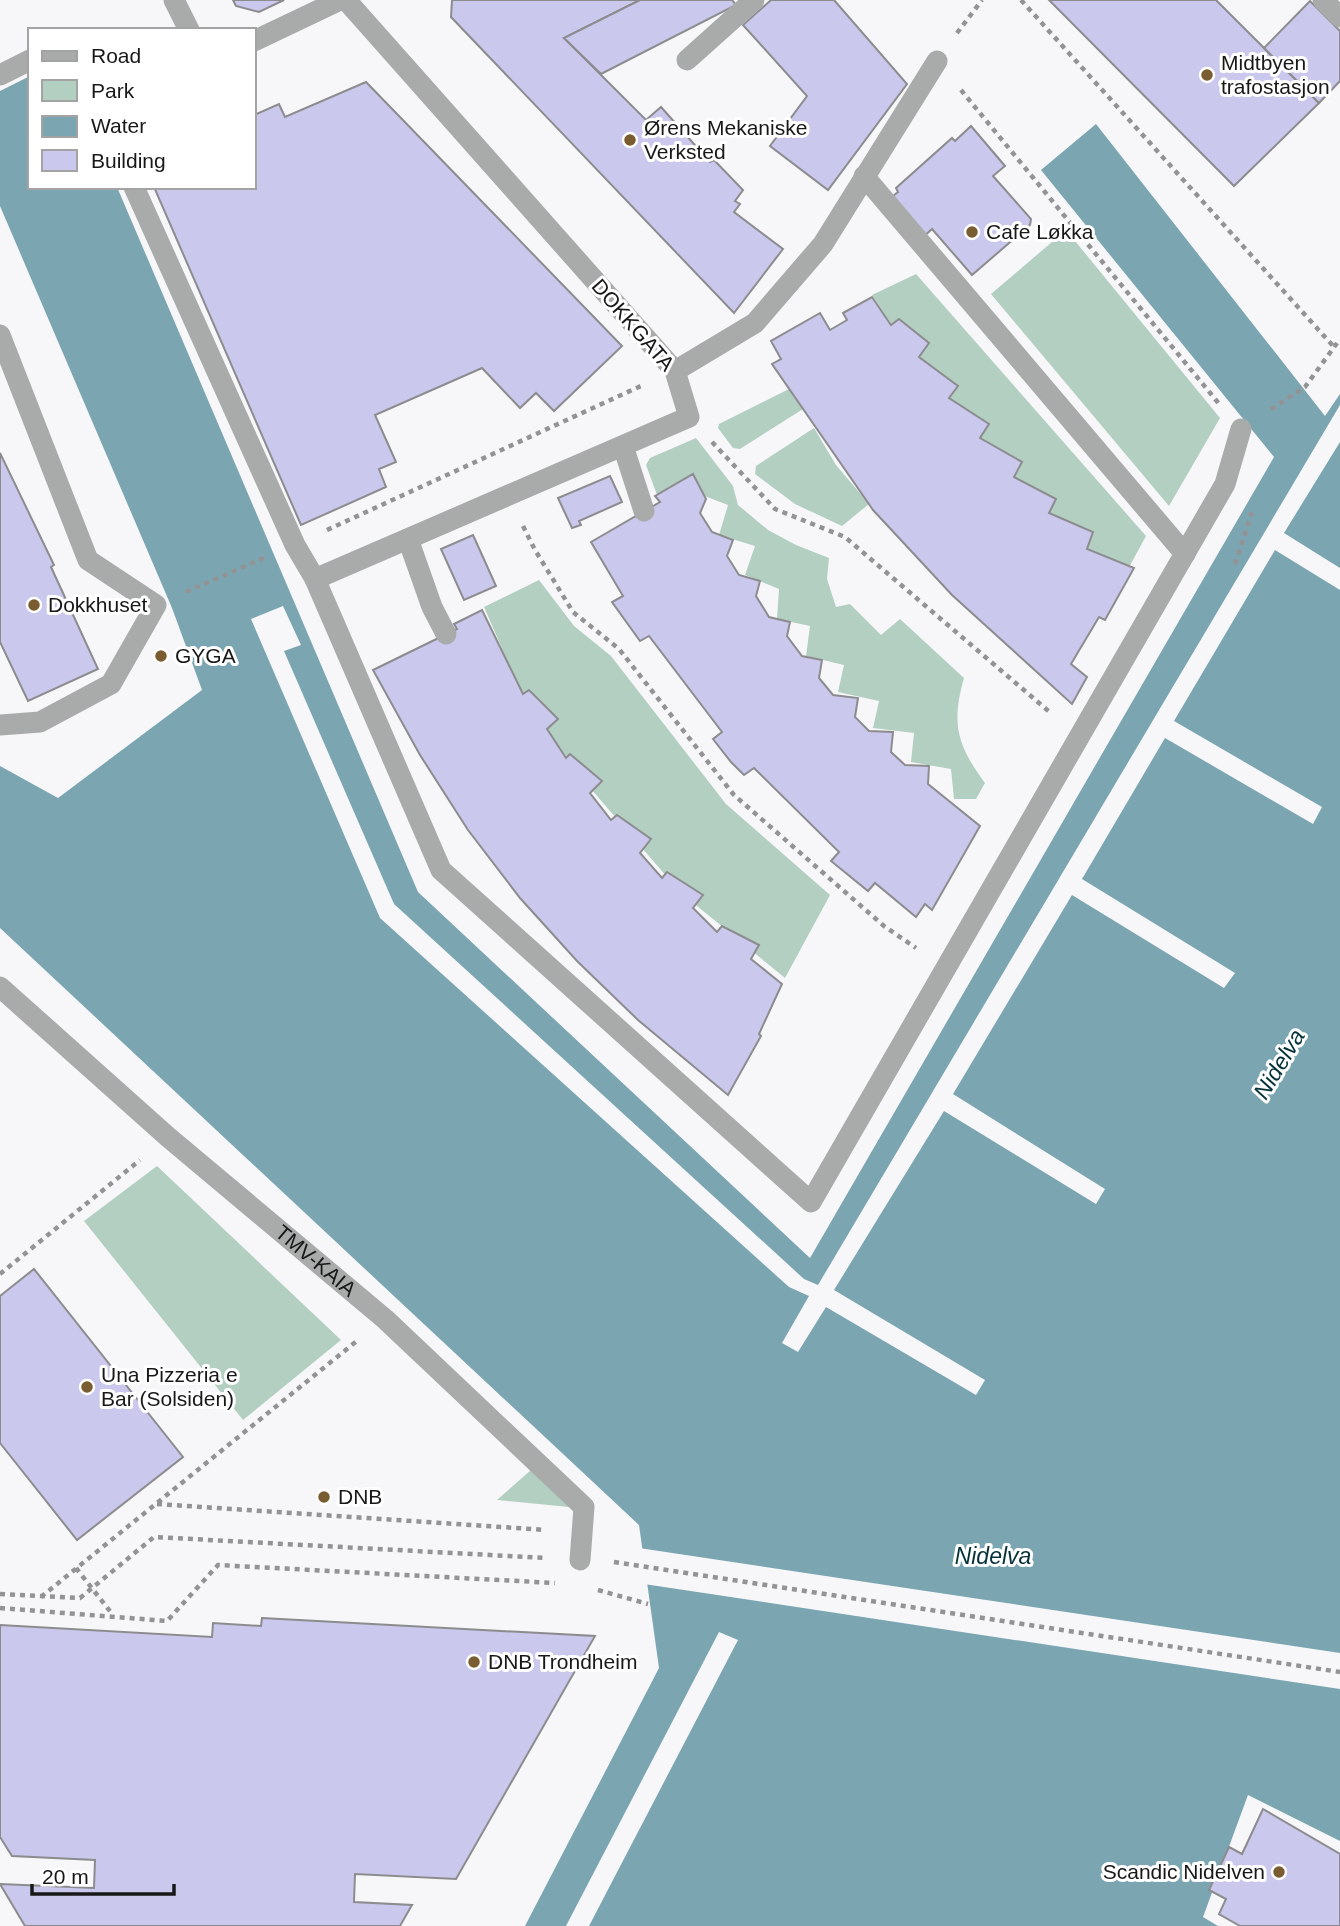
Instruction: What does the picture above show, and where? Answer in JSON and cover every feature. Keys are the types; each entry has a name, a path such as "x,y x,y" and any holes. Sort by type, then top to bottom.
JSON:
{"street":[{"path":"174,0 188,28"},
{"path":"256,40 340,0"},
{"name":"DOKKGATA","path":"346,0 675,371 688,417"},
{"path":"687,60 754,0"},
{"path":"1323,0 1340,17"},
{"path":"0,75 28,61"},
{"path":"675,371 755,323 823,244 937,61"},
{"path":"864,176 1185,554"},
{"path":"135,189 295,545 315,579 441,870 811,1202 1225,484 1241,429"},
{"path":"0,335 88,560 156,605 111,684 40,722 0,724"},
{"path":"315,579 688,417"},
{"path":"623,446 644,511"},
{"path":"408,540 432,607 446,634"},
{"name":"TMV-KAIA","path":"0,986 168,1137 385,1319 584,1507 580,1560"}],"path":[{"path":"953,39 982,0"},
{"path":"1021,0 1334,348"},
{"path":"937,61 1241,429"},
{"path":"1306,387 1340,339"},
{"path":"156,605 295,545 675,371"},
{"path":"688,417 775,509 845,537 1039,703"},
{"path":"490,457 535,550 573,612 619,649 734,795 902,939"},
{"path":"1235,564 1256,501"},
{"path":"0,1274 168,1137"},
{"path":"40,1597 385,1319"},
{"path":"155,1504 582,1533"},
{"path":"0,1594 80,1598 154,1537 580,1560"},
{"path":"626,1563 1340,1672"},
{"path":"0,1608 167,1621 218,1565 563,1584"},
{"path":"76,1568 114,1616"}],"green space":[{"path":"1066,230 1220,418 1169,506 991,294"},
{"path":"916,274 1146,536 1121,582 1041,514 925,374 872,295"},
{"path":"791,388 803,409 740,449 733,448 718,428 719,424"},
{"path":"814,428 836,465 869,504 842,526 795,504 755,474 756,466"},
{"path":"696,438 733,486 738,505 768,530 829,558 827,579 836,607 850,604 881,635 900,619 964,678 958,708 959,734 968,757 985,783 976,799 954,799 951,769 911,762 914,733 873,728 879,701 838,692 844,665 806,656 810,626 777,619 779,589 745,575 755,546 719,535 728,505 702,495 660,503 646,465 650,458"},
{"path":"539,580 574,626 611,656 726,804 830,895 785,978 680,892 585,782 524,699 484,607"},
{"path":"157,1166 341,1340 243,1420 84,1221"},
{"path":"531,1470 569,1507 497,1500"}],"water":[{"name":"Nidelva","path":"28,77 28,189 118,189 418,892 810,1258 1274,457 1041,170 1096,124 1325,416 1340,394 1340,1841 1248,1795 1203,1917 1218,1926 525,1926 659,1668 639,1525 0,928 0,766 58,798 202,690 172,608 0,206 0,91"}],"pier":[{"path":"1340,405 1340,442 1284,533 1340,568 1340,590 1275,550 1174,721 1322,807 1313,824 1165,738 1082,879 1235,973 1224,988 1072,895 953,1094 1105,1189 1096,1204 944,1111 834,1290 985,1380 976,1395 826,1307 798,1352 782,1343 809,1296 789,1287 380,918 251,619 283,606 301,645 284,651 394,904 804,1279 818,1285"},
{"path":"639,1548 1340,1653 1340,1689 644,1584"},
{"path":"719,1632 738,1640 589,1926 566,1926"},
{"path":"0,1895 20,1926 0,1926"}],"building":[{"path":"233,0 284,0 259,12 236,6"},
{"name":"Ørens Mekaniske Verksted","path":"452,0 640,0 564,38 646,120 661,107 710,162 714,160 743,190 735,201 740,204 734,212 783,249 734,313 451,17"},
{"path":"640,0 732,0 736,5 601,74 564,38"},
{"path":"771,0 834,0 907,84 828,190 770,146 807,96 743,25"},
{"name":"Midtbyen trafostasjon","path":"1049,0 1216,0 1319,103 1234,186"},
{"path":"1310,1 1340,31 1340,81 1319,103 1264,48"},
{"path":"366,82 622,346 554,411 536,393 520,408 482,368 375,415 396,462 379,469 386,487 301,525 155,189 256,189 256,114 279,104 285,117"},
{"path":"971,126 1005,166 993,176 1031,219 1030,225 972,275 932,229 921,239 888,200 898,192 896,188 952,138 955,141"},
{"path":"872,297 891,325 899,319 929,343 919,357 958,386 949,398 989,424 980,438 1022,462 1014,477 1056,499 1049,513 1093,532 1087,549 1134,568 1105,620 1099,617 1071,664 1087,677 1072,704 952,595 873,510 772,364 781,359 771,341 820,313 830,330 847,320 843,313"},
{"name":"Dokkhuset","path":"0,453 54,565 51,567 98,669 28,701 0,642"},
{"path":"693,474 706,499 700,513 712,532 733,540 727,556 739,575 760,581 756,596 769,617 790,622 787,636 802,656 822,660 819,678 833,695 858,698 855,717 869,731 893,732 891,752 905,765 929,766 928,784 980,826 932,910 925,904 916,917 875,883 868,891 831,861 839,852 754,768 744,775 731,762 713,739 722,732 649,636 640,641 612,602 623,596 591,542 660,502 655,496"},
{"path":"610,476 622,502 579,521 581,525 572,528 558,498"},
{"path":"473,535 496,586 464,600 441,549"},
{"path":"482,610 523,694 529,690 558,719 547,729 566,758 570,754 602,781 590,793 611,820 617,815 651,839 640,853 662,878 667,872 703,895 693,908 717,932 722,926 759,945 751,959 782,984 759,1034 761,1036 728,1095 638,1020 577,961 520,898 468,830 420,755 373,670 457,629 454,624"},
{"path":"34,1269 183,1457 77,1540 0,1443 0,1296"},
{"path":"262,1618 595,1636 456,1879 355,1874 354,1902 412,1905 400,1926 25,1926 0,1884 94,1888 95,1860 12,1856 0,1837 0,1625 212,1637 213,1623 261,1626"},
{"name":"Scandic Nidelven","path":"1263,1809 1340,1854 1340,1926 1240,1926 1219,1914 1226,1899 1209,1890 1229,1847 1242,1854"}],"place":[{"name":"Midtbyen trafostasjon","path":"1207,75"},
{"name":"Ørens Mekaniske Verksted","path":"630,140"},
{"name":"Cafe Løkka","path":"972,232"},
{"name":"Dokkhuset","path":"34,605"},
{"name":"GYGA","path":"161,656"},
{"name":"Una Pizzeria e Bar (Solsiden)","path":"87,1387"},
{"name":"DNB","path":"324,1497"},
{"name":"DNB Trondheim","path":"474,1662"},
{"name":"Scandic Nidelven","path":"1279,1872"}]}
